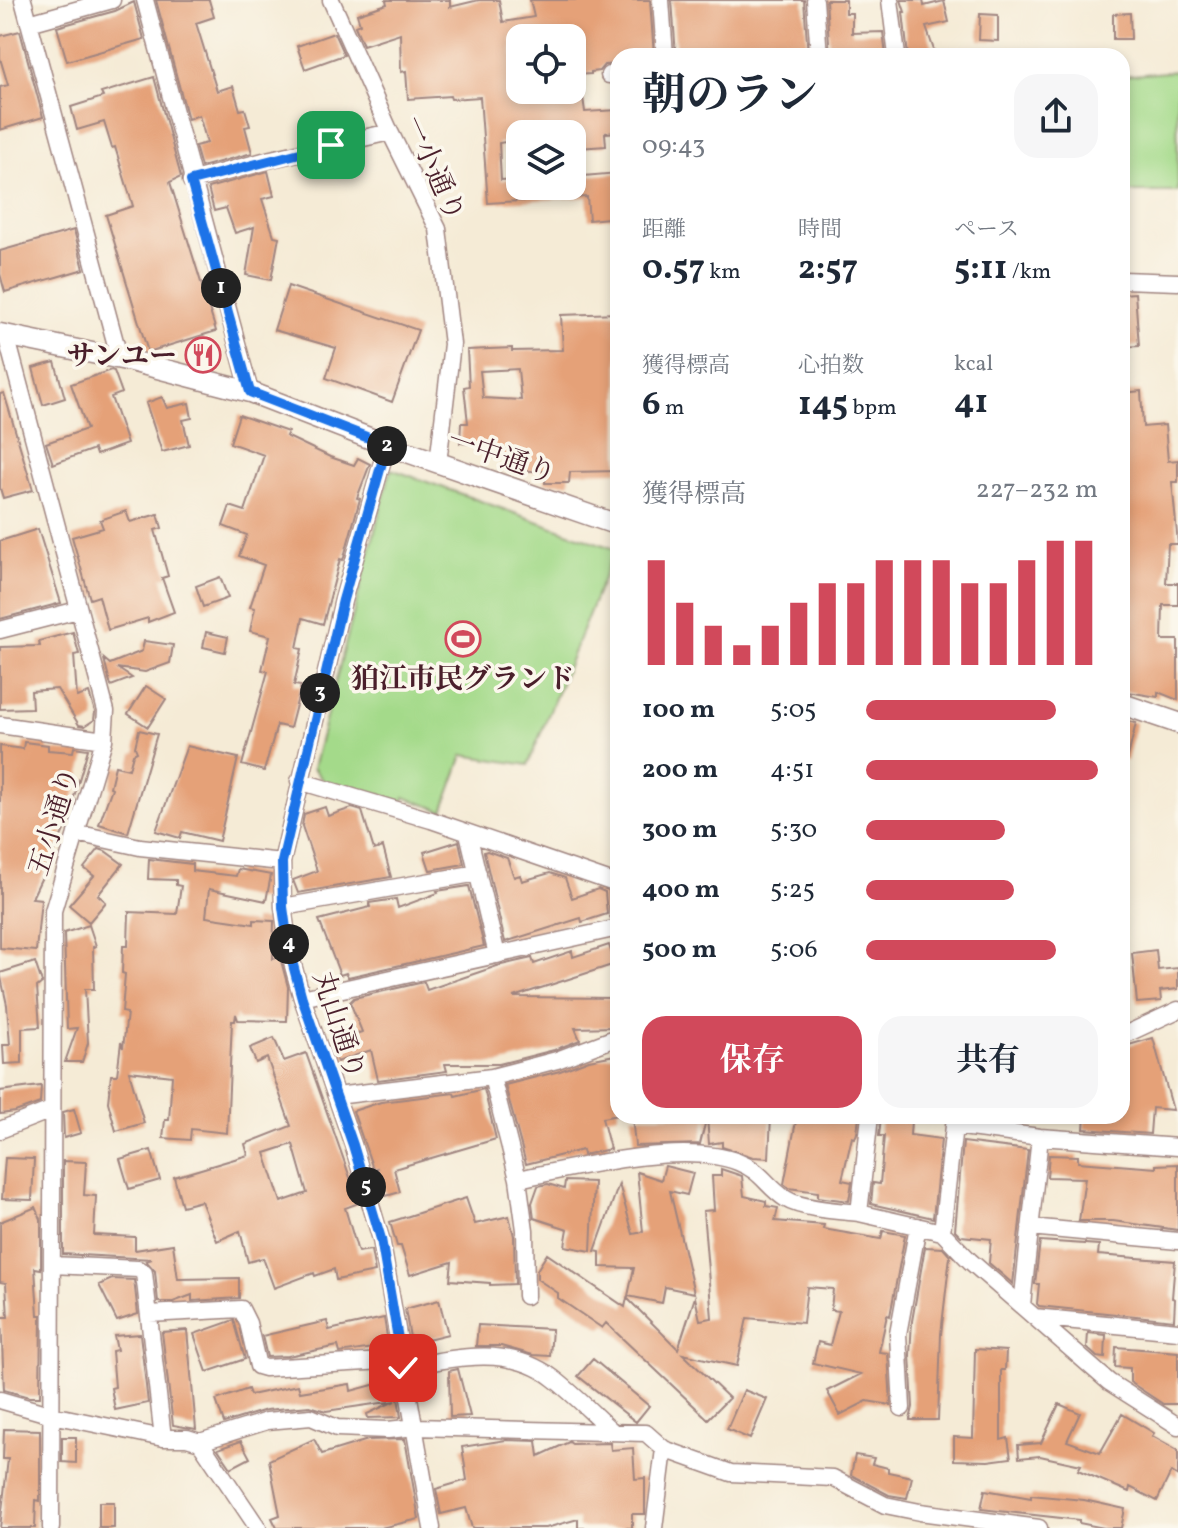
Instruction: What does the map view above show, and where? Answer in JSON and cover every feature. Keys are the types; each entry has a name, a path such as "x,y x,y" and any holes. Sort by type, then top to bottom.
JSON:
{"street":[{"path":"23,0 120,360"},
{"path":"29,23 112,0"},
{"path":"145,0 250,392"},
{"name":"一小通り","path":"331,0 390,132 438,229 452,344 438,463"},
{"path":"661,0 664,48"},
{"path":"815,0 818,48"},
{"path":"890,0 896,48"},
{"path":"191,181 390,132"},
{"path":"1130,280 1178,282"},
{"name":"一中通り","path":"3,334 250,392 387,445 610,522"},
{"name":"五小通り","path":"3,334 106,711 104,740 53,911 51,1528"},
{"name":"丸山通り","path":"387,445 343,600 299,781 282,862 283,907 289,950 302,998 381,1239 432,1528"},
{"path":"0,630 78,610"},
{"path":"1130,707 1178,723"},
{"path":"0,725 104,740"},
{"path":"299,781 468,833 610,882"},
{"path":"76,833 140,847 282,862"},
{"path":"468,833 497,955"},
{"path":"283,907 478,873"},
{"path":"302,998 610,930"},
{"path":"1130,1032 1178,1010"},
{"path":"336,1096 492,1077 557,1060 610,1040"},
{"path":"492,1077 518,1179 525,1230 526,1296"},
{"path":"0,1130 51,1110"},
{"path":"859,1213 869,1124"},
{"path":"942,1232 954,1124"},
{"path":"970,1124 1040,1137 1178,1147"},
{"path":"1028,1311 1030,1227 1040,1137"},
{"path":"518,1179 579,1166 673,1154 711,1154 739,1162 763,1175 774,1190 790,1202 859,1213 942,1232 970,1261 1109,1382 1178,1426"},
{"path":"902,1408 898,1334 918,1226"},
{"path":"1030,1227 1178,1241"},
{"path":"52,1265 138,1269 144,1273 163,1438"},
{"path":"149,1314 241,1309 248,1323 258,1366 265,1368 402,1364 495,1355 521,1362 552,1377 613,1432"},
{"path":"1028,1311 1178,1331"},
{"path":"0,1400 52,1415 163,1438 187,1438 200,1442 267,1421 311,1417 337,1428 646,1433 664,1449 731,1473 833,1478 919,1520 1039,1528"},
{"path":"200,1442 258,1528"},
{"path":"654,1528 664,1449"}],"green space":[{"path":"1177,71 1178,192 1130,192 1130,75"},
{"name":"狛江市民グランド","path":"391,469 610,547 610,561 528,765 463,755 443,811 404,797 402,804 325,783 313,768"}],"building":[{"path":"156,0 209,0 214,17 196,23 217,91 233,86 240,110 245,109 250,126 245,127 252,153 201,167 195,146 207,143 199,115 188,119"},
{"path":"386,0 450,0 450,7 479,0 499,0 503,22 534,17 530,0 650,0 653,48 610,48 610,65 586,74 586,24 506,24 506,104 584,104 585,112 610,110 610,133 605,133 606,146 586,147 586,120 506,120 506,142 499,143 501,180 506,180 506,200 538,200 488,203 480,97 408,99 406,71 401,72 400,33 363,45 355,26 360,24 357,14 387,4"},
{"path":"672,0 804,0 807,48 675,48"},
{"path":"826,0 846,0 846,13 852,13 852,33 883,32 885,48 829,48"},
{"path":"901,0 923,0 924,6 944,1 949,22 926,27 933,48 907,48 905,12"},
{"path":"134,2 144,39 67,61 57,27 115,11"},
{"path":"1130,13 1131,39 1113,39 1113,14"},
{"path":"980,14 998,15 998,41 979,40"},
{"path":"20,31 43,117 0,130 0,87 8,85 0,58 0,36"},
{"path":"334,33 344,55 305,69 297,46"},
{"path":"154,77 181,177 170,182 216,331 148,352 106,215 133,206 115,147 112,148 104,122 77,130 71,107 103,97 101,93"},
{"path":"268,171 274,196 262,199 274,236 279,237 271,280 246,275 254,227 235,233 226,208 214,211 208,188"},
{"path":"610,174 610,218 589,220 586,176"},
{"path":"74,230 84,269 5,292 0,274 0,251"},
{"path":"288,286 418,330 392,402 326,378 336,348 274,330"},
{"path":"1130,293 1135,293 1139,346 1130,347"},
{"path":"610,313 610,471 570,472 569,483 545,483 546,471 520,471 520,459 493,457 494,445 460,443 461,423 468,423 464,387 469,386 467,350 563,350 561,315","holes":["518,369 521,400 483,398 480,371"]},
{"path":"55,362 65,398 43,405 33,368"},
{"path":"111,370 122,393 111,397 127,444 96,455 94,449 53,464 46,443 87,429 71,384"},
{"path":"1141,391 1143,427 1165,425 1168,461 1178,460 1178,482 1172,482 1178,544 1168,544 1166,583 1178,583 1178,605 1163,605 1162,640 1178,640 1178,700 1158,692 1158,697 1130,692 1130,392"},
{"path":"4,393 33,490 3,498 0,488 0,394"},
{"path":"162,397 167,408 189,403 192,418 183,420 189,445 162,452 146,403"},
{"path":"239,415 288,432 286,436 330,457 354,465 358,458 370,464 357,498 360,499 323,624 303,618 297,648 302,649 294,685 301,686 290,728 277,725 264,771 242,765 268,671 262,670 270,636 250,631 255,608 250,607 264,565 239,556 247,535 223,526 230,506 245,511 264,455 230,443"},
{"path":"126,511 130,522 158,514 162,528 155,530 168,576 162,578 174,612 148,622 148,618 108,630 99,596 90,599 72,537 103,528 100,520"},
{"path":"38,529 61,603 0,619 0,541"},
{"path":"220,577 228,598 203,607 196,586"},
{"path":"73,632 79,654 74,655 77,697 89,693 95,712 94,720 85,726 79,725 57,689 31,691 32,708 0,709 0,647 40,646 39,641"},
{"path":"206,632 228,637 225,652 203,647"},
{"path":"144,641 173,645 170,663 145,672 117,668 132,678 111,686 104,659 110,664 142,651"},
{"path":"146,686 166,699 148,727 128,714"},
{"path":"1130,722 1136,723 1130,748"},
{"path":"139,730 157,734 128,833 99,824 112,788 115,766 129,769 133,754 137,752 135,747"},
{"path":"24,742 48,745 48,750 73,752 74,747 88,749 69,814 50,807 68,822 32,898 41,899 36,951 0,948 0,746 23,749"},
{"path":"187,746 238,758 219,841 182,832 180,838 156,831"},
{"path":"325,807 328,816 352,808 362,811 374,850 383,847 391,877 298,893 293,880 317,871 302,826 304,814"},
{"path":"459,841 464,864 430,870 424,852"},
{"path":"99,849 123,864 98,895 106,902 89,922 69,905 94,876 84,868"},
{"path":"484,852 507,858 514,877 520,875 522,881 550,873 565,878 572,898 598,889 605,892 607,914 582,922 581,918 505,942"},
{"path":"149,859 192,864 192,871 236,876 238,869 271,875 266,901 209,889 206,917 254,924 254,920 274,921 273,959 280,957 288,987 287,1021 238,1020 236,1014 235,1021 232,1021 227,1133 191,1129 190,1140 163,1138 165,1120 169,1120 172,1076 129,1071 144,1123 116,1131 108,1102 111,1075 117,1075 121,1042 123,1048 127,1013 122,1012 125,974 122,973 123,946 128,946 129,912 177,914 181,886 176,885 176,880 148,879"},
{"path":"469,886 484,946 348,977 346,973 340,975 319,920 370,907 369,903 396,899 398,908 437,891"},
{"path":"89,925 96,946 93,947 94,989 85,989 88,1043 82,1062 65,1062 77,1028 67,1029 64,933"},
{"path":"609,945 610,948 610,966 513,997 610,998 610,1027 575,1028 580,1040 499,1064 445,1064 447,1071 378,1080 371,1050 337,1062 330,1043 362,1032 350,1002 354,998 424,982 427,990 497,966 532,958 534,964 572,951 573,957"},
{"path":"1156,950 1158,970 1178,968 1178,989 1160,991 1161,1001 1137,1003 1132,953"},
{"path":"35,962 42,983 37,987 40,1027 22,1028 22,1063 4,1064 3,1045 10,1045 7,1005 0,973"},
{"path":"274,1038 284,1061 306,1053 359,1203 345,1208 358,1252 371,1250 375,1272 336,1280 334,1269 274,1288 263,1258 248,1262 240,1231 217,1241 201,1201 182,1206 174,1177 248,1155 245,1144 291,1126 267,1058 256,1063 250,1048","holes":["293,1144 307,1193 281,1202 265,1153"]},
{"path":"1153,1038 1173,1110 1152,1108 1150,1134 1084,1129 1084,1124 1130,1124 1130,1045"},
{"path":"610,1056 610,1116 602,1118 610,1149 583,1155 582,1150 526,1164 505,1085"},
{"path":"41,1086 40,1103 0,1114 0,1091"},
{"path":"484,1089 496,1139 394,1169 400,1192 386,1196 353,1111 381,1102 454,1093 455,1096"},
{"path":"74,1109 81,1133 64,1138 63,1112"},
{"path":"633,1124 705,1124 700,1144 635,1146"},
{"path":"708,1124 771,1124 769,1158 753,1157 722,1147 722,1142 709,1144"},
{"path":"795,1124 858,1124 842,1180 852,1182 849,1201 818,1197 818,1192 789,1188 784,1184"},
{"path":"880,1124 911,1124 910,1135 941,1139 933,1218 871,1204 873,1183 880,1184 884,1136 879,1136"},
{"path":"963,1142 1028,1150 1013,1284 989,1263 991,1239 961,1236 955,1230"},
{"path":"151,1150 160,1180 129,1189 120,1159"},
{"path":"1049,1155 1078,1156 1078,1162 1156,1168 1156,1165 1178,1164 1178,1230 1113,1221 1079,1221 1085,1178 1047,1177"},
{"path":"5,1158 34,1159 32,1200 2,1199"},
{"path":"63,1161 86,1162 84,1195 96,1196 94,1235 135,1237 135,1250 173,1244 178,1279 239,1278 239,1298 192,1301 192,1295 173,1302 158,1302 155,1271 146,1261 152,1259 63,1254"},
{"path":"665,1166 693,1173 687,1195 670,1191 694,1293 665,1287 662,1303 628,1296 634,1268 600,1267 600,1252 595,1251 619,1184 633,1234 643,1232 637,1172 661,1180"},
{"path":"721,1169 742,1176 744,1196 766,1201 766,1206 778,1208 775,1221 824,1225 823,1229 881,1239 883,1231 905,1235 890,1316 887,1315 879,1352 888,1353 891,1405 867,1401 840,1415 827,1391 861,1374 813,1363 818,1342 830,1345 839,1311 831,1310 833,1289 807,1287 803,1323 747,1318 737,1366 683,1354 729,1398 708,1419 606,1323 602,1328 558,1298 558,1293 537,1279 537,1270 547,1254 625,1307 627,1298 678,1349 695,1297 700,1320 712,1318 703,1211 714,1210 712,1176 721,1176"},
{"path":"565,1181 594,1182 591,1251 565,1246 568,1229 534,1218 532,1203 538,1186 548,1184 564,1189"},
{"path":"466,1198 475,1224 509,1216 514,1236 515,1284 490,1285 450,1280 452,1262 410,1275 390,1222"},
{"path":"36,1207 41,1219 41,1269 35,1268 38,1315 41,1315 40,1397 29,1397 4,1390 1,1317 8,1317 6,1283 0,1282 0,1222"},
{"path":"1040,1241 1099,1245 1098,1255 1175,1261 1174,1320 1039,1306 1039,1284 1035,1284"},
{"path":"925,1247 943,1248 950,1256 941,1334 938,1420 910,1420 913,1407 912,1321"},
{"path":"112,1279 134,1280 138,1314 117,1321 99,1285"},
{"path":"439,1300 448,1334 411,1343 405,1309"},
{"path":"384,1318 389,1349 380,1350 379,1347 340,1353 338,1346 267,1357 262,1336 327,1321 329,1330"},
{"path":"234,1320 245,1359 207,1372 194,1334"},
{"path":"478,1325 552,1329 550,1356 533,1355 501,1346 476,1346"},
{"path":"187,1330 196,1429 173,1425 162,1332"},
{"path":"1088,1333 1106,1335 1105,1358 1097,1357 1087,1348"},
{"path":"140,1334 148,1403 115,1410 111,1388 115,1387 112,1351 117,1350 114,1336"},
{"path":"1116,1347 1178,1352 1178,1404 1163,1404 1130,1382 1130,1368 1115,1367"},
{"path":"975,1349 1006,1351 1005,1370 1001,1370 1001,1440 1008,1438 1011,1458 954,1460 954,1437 973,1438"},
{"path":"593,1359 649,1406 636,1422 578,1376"},
{"path":"458,1369 470,1416 450,1417 449,1371"},
{"path":"395,1379 401,1417 368,1418 367,1414 395,1401 326,1411 310,1406 266,1410 224,1423 216,1400 248,1389 250,1395 298,1385 300,1392 350,1384 351,1391"},
{"path":"744,1390 767,1399 750,1439 727,1429"},
{"path":"1059,1404 1080,1413 1067,1441 1100,1453 1122,1414 1178,1450 1178,1477 1171,1472 1157,1501 1130,1487 1129,1492 1078,1470 1081,1465 1040,1456 1019,1458 1018,1445 1041,1443"},
{"path":"4,1429 40,1430 40,1501 36,1500 35,1528 0,1528 8,1459 3,1459"},
{"path":"62,1437 76,1437 76,1463 62,1462"},
{"path":"314,1439 322,1454 368,1440 405,1439 419,1519 381,1528 277,1528 272,1518 280,1515 269,1460"},
{"path":"506,1440 537,1441 539,1456 569,1442 610,1443 611,1450 633,1448 635,1479 645,1478 645,1514 632,1514 632,1528 578,1528 578,1519 546,1528 472,1528 466,1508 441,1514 436,1489 467,1480 462,1447"},
{"path":"241,1441 250,1458 231,1468 218,1449"},
{"path":"855,1455 874,1458 872,1464 888,1468 888,1472 912,1477 907,1498 889,1495 851,1475"},
{"path":"985,1490 1031,1498 1031,1495 1084,1500 1125,1509 1121,1528 1104,1528 1079,1523 1079,1520 981,1509"},
{"path":"99,1502 114,1502 114,1528 99,1528"}],"place":[{"name":"サンユー","path":"203,355"},
{"name":"狛江市民グランド","path":"463,639"}],"route":[{"path":"331,145 191,181 250,392 387,445 343,600 282,862 283,907 289,950 381,1239 403,1368"}]}
